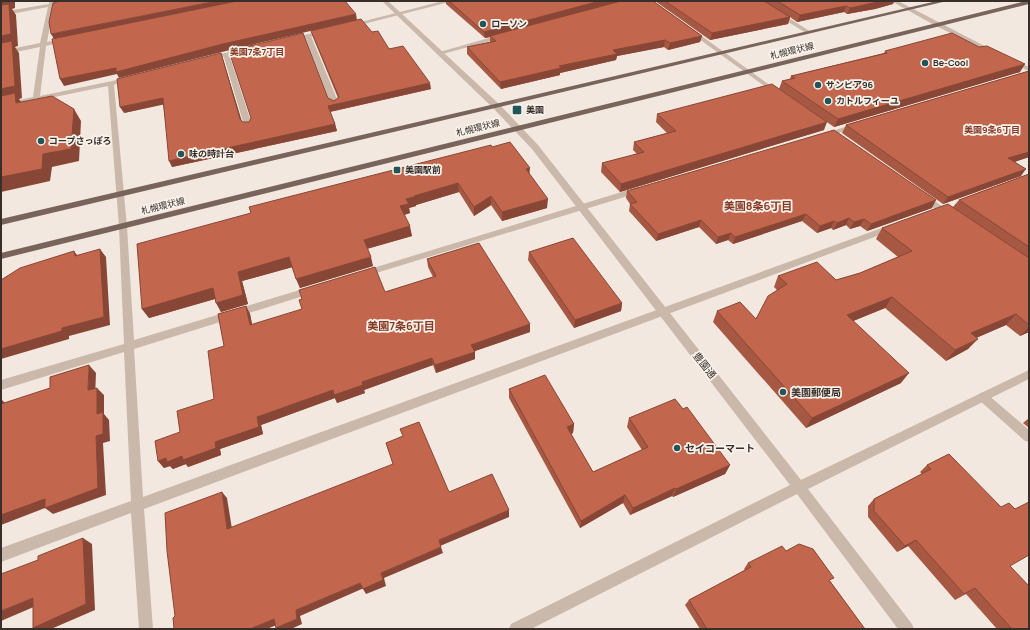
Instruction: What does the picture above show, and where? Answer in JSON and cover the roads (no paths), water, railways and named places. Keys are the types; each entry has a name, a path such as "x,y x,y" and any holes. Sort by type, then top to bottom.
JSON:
{"main road":[{"name":"札幌環状線","path":"1,222 944,1"},
{"name":"札幌環状線","path":"1,256 1029,2"}],"street":[{"path":"1,14 52,3 73,1"},
{"name":"豊園通","path":"385,1 496,106 535,147 663,310 907,629"},
{"path":"345,27 398,14 432,3 450,1"},
{"path":"758,1 808,32"},
{"path":"894,1 908,10 1001,56"},
{"path":"36,98 43,45 52,3"},
{"path":"685,27 722,52 784,98"},
{"path":"285,41 330,30"},
{"path":"439,53 507,35"},
{"path":"308,36 335,104"},
{"path":"1,53 73,38"},
{"path":"203,60 248,49"},
{"path":"226,54 248,124"},
{"path":"1008,59 1029,69"},
{"path":"1,106 126,80"},
{"path":"111,84 123,226 136,505 146,629"},
{"path":"818,137 864,123"},
{"path":"356,277 644,189"},
{"path":"916,191 954,218"},
{"path":"926,215 956,204"},
{"path":"1,555 663,310 904,223"},
{"path":"1,385 325,286"},
{"path":"516,629 798,487 1029,374"},
{"path":"983,397 1029,437"}],"place":[{"name":"ローソン","path":"483,24"},
{"name":"Be-Cool","path":"925,63"},
{"name":"サンピア96","path":"818,85"},
{"name":"カトルフィーユ","path":"828,101"},
{"name":"美園","path":"517,110"},
{"name":"コープさっぽろ","path":"41,141"},
{"name":"味の時計台","path":"181,154"},
{"name":"美園駅前","path":"397,170"},
{"name":"美園郵便局","path":"783,392"},
{"name":"セイコーマート","path":"677,448"}],"district":[{"name":"美園7条7丁目","path":"257,52"},
{"name":"美園9条6丁目","path":"992,130"},
{"name":"美園8条6丁目","path":"758,206"},
{"name":"美園7条6丁目","path":"401,326"}]}
